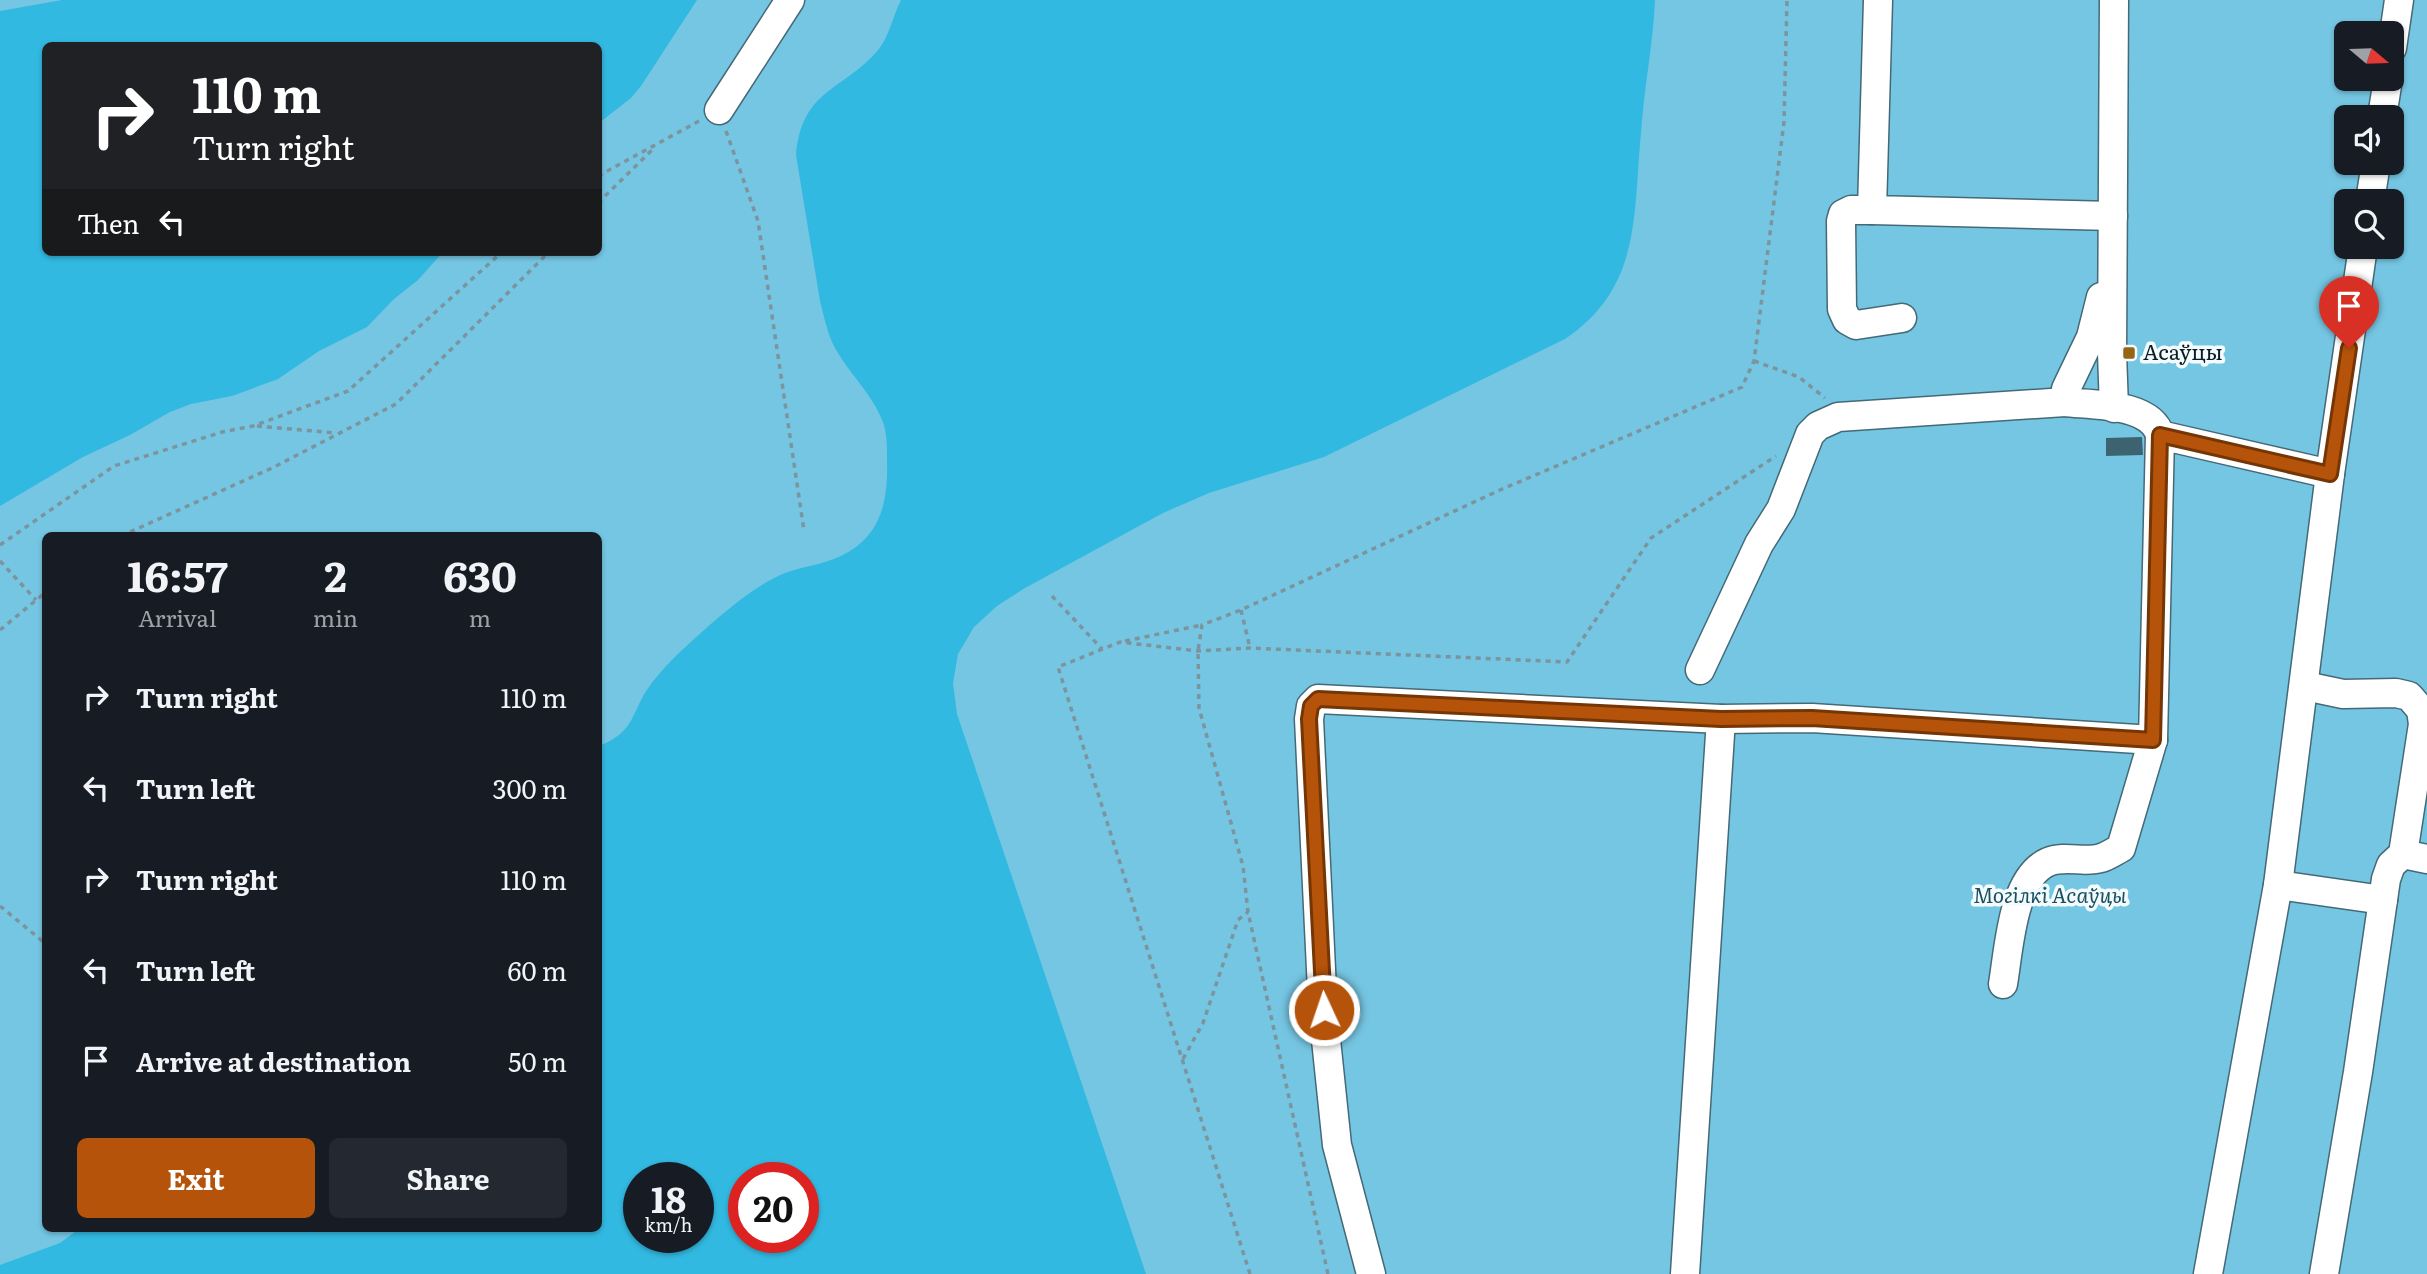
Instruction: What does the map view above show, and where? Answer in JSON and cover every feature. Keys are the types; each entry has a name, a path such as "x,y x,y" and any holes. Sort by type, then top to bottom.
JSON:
{"street":[{"path":"719,110 790,0"},
{"path":"1872,210 1878,0"},
{"path":"2114,0 2114,408"},
{"path":"2396,21 2399,0"},
{"path":"1902,318 1856,325 1847,320 1842,309 1843,214 1851,210 1872,210 2113,216"},
{"path":"2064,402 2066,388 2091,337 2112,250"},
{"path":"2207,1274 2278,885 2330,474 2361,259"},
{"path":"1700,670 1759,544 1780,509 1810,434 1818,426 1838,417 2064,402 2134,411 2150,418 2158,427 2160,435 2153,740 2121,848 2100,858 2070,858 2048,862 2030,875 2015,911 2003,984"},
{"path":"2160,435 2330,474"},
{"path":"2305,686 2343,694 2396,693 2409,696 2421,710 2423,724 2416,839 2391,865 2386,879 2358,1072 2324,1274"},
{"path":"1371,1274 1337,1145 1324,1010 1309,719 1311,706 1318,699 1721,719 1812,718 2153,740"},
{"path":"1685,1274 1721,719"},
{"path":"2278,885 2382,900"}],"path":[{"path":"1120,642 1202,625 1241,610 1500,490 1742,387 1754,361 1784,122 1787,0"},
{"path":"602,174 719,110 758,221 804,531"},
{"path":"602,198 657,144"},
{"path":"0,545 114,466 222,432 253,426 348,391 498,256"},
{"path":"130,532 272,468 396,404 545,256"},
{"path":"1754,361 1799,377 1828,401 1838,417"},
{"path":"253,426 338,434"},
{"path":"0,561 36,600"},
{"path":"0,630 42,595"},
{"path":"1052,596 1102,649"},
{"path":"1241,610 1250,648"},
{"path":"1202,625 1198,651 1199,708 1243,866 1248,912 1328,1274"},
{"path":"0,906 42,941"},
{"path":"1183,1060 1203,1023 1238,920 1248,912"}],"green space":[{"name":"Могілкі Асаўцы","path":"0,0 2427,0 2427,1274 0,1274"}],"shaded area":[{"path":"62,0 697,0 641,86 631,98 602,121 602,42 42,42 42,256 439,256 418,280 394,299 367,327 319,351 278,379 232,396 191,404 170,412 83,457 0,506 0,11"},
{"path":"901,0 1655,0 1634,221 1629,247 1621,273 1590,319 1565,339 1324,457 1209,493 1163,513 997,606 974,627 958,654 953,683 957,714 1146,1274 0,1274 0,1265 60,1243 75,1232 602,1232 602,744 627,727 644,694 658,675 727,611 750,592 776,577 834,559 850,551 870,533 882,510 887,472 884,426 873,402 834,346 828,330 820,301 796,155 800,133 816,103 866,63 879,49"}],"building":[{"path":"2142,437 2143,455 2106,456 2106,438"}],"place":[{"name":"Асаўцы","path":"2129,353"}],"route":[{"path":"1324,1010 1309,719 1311,706 1318,699 1721,719 1812,718 2153,740 2160,435 2330,474 2349,348"}]}
